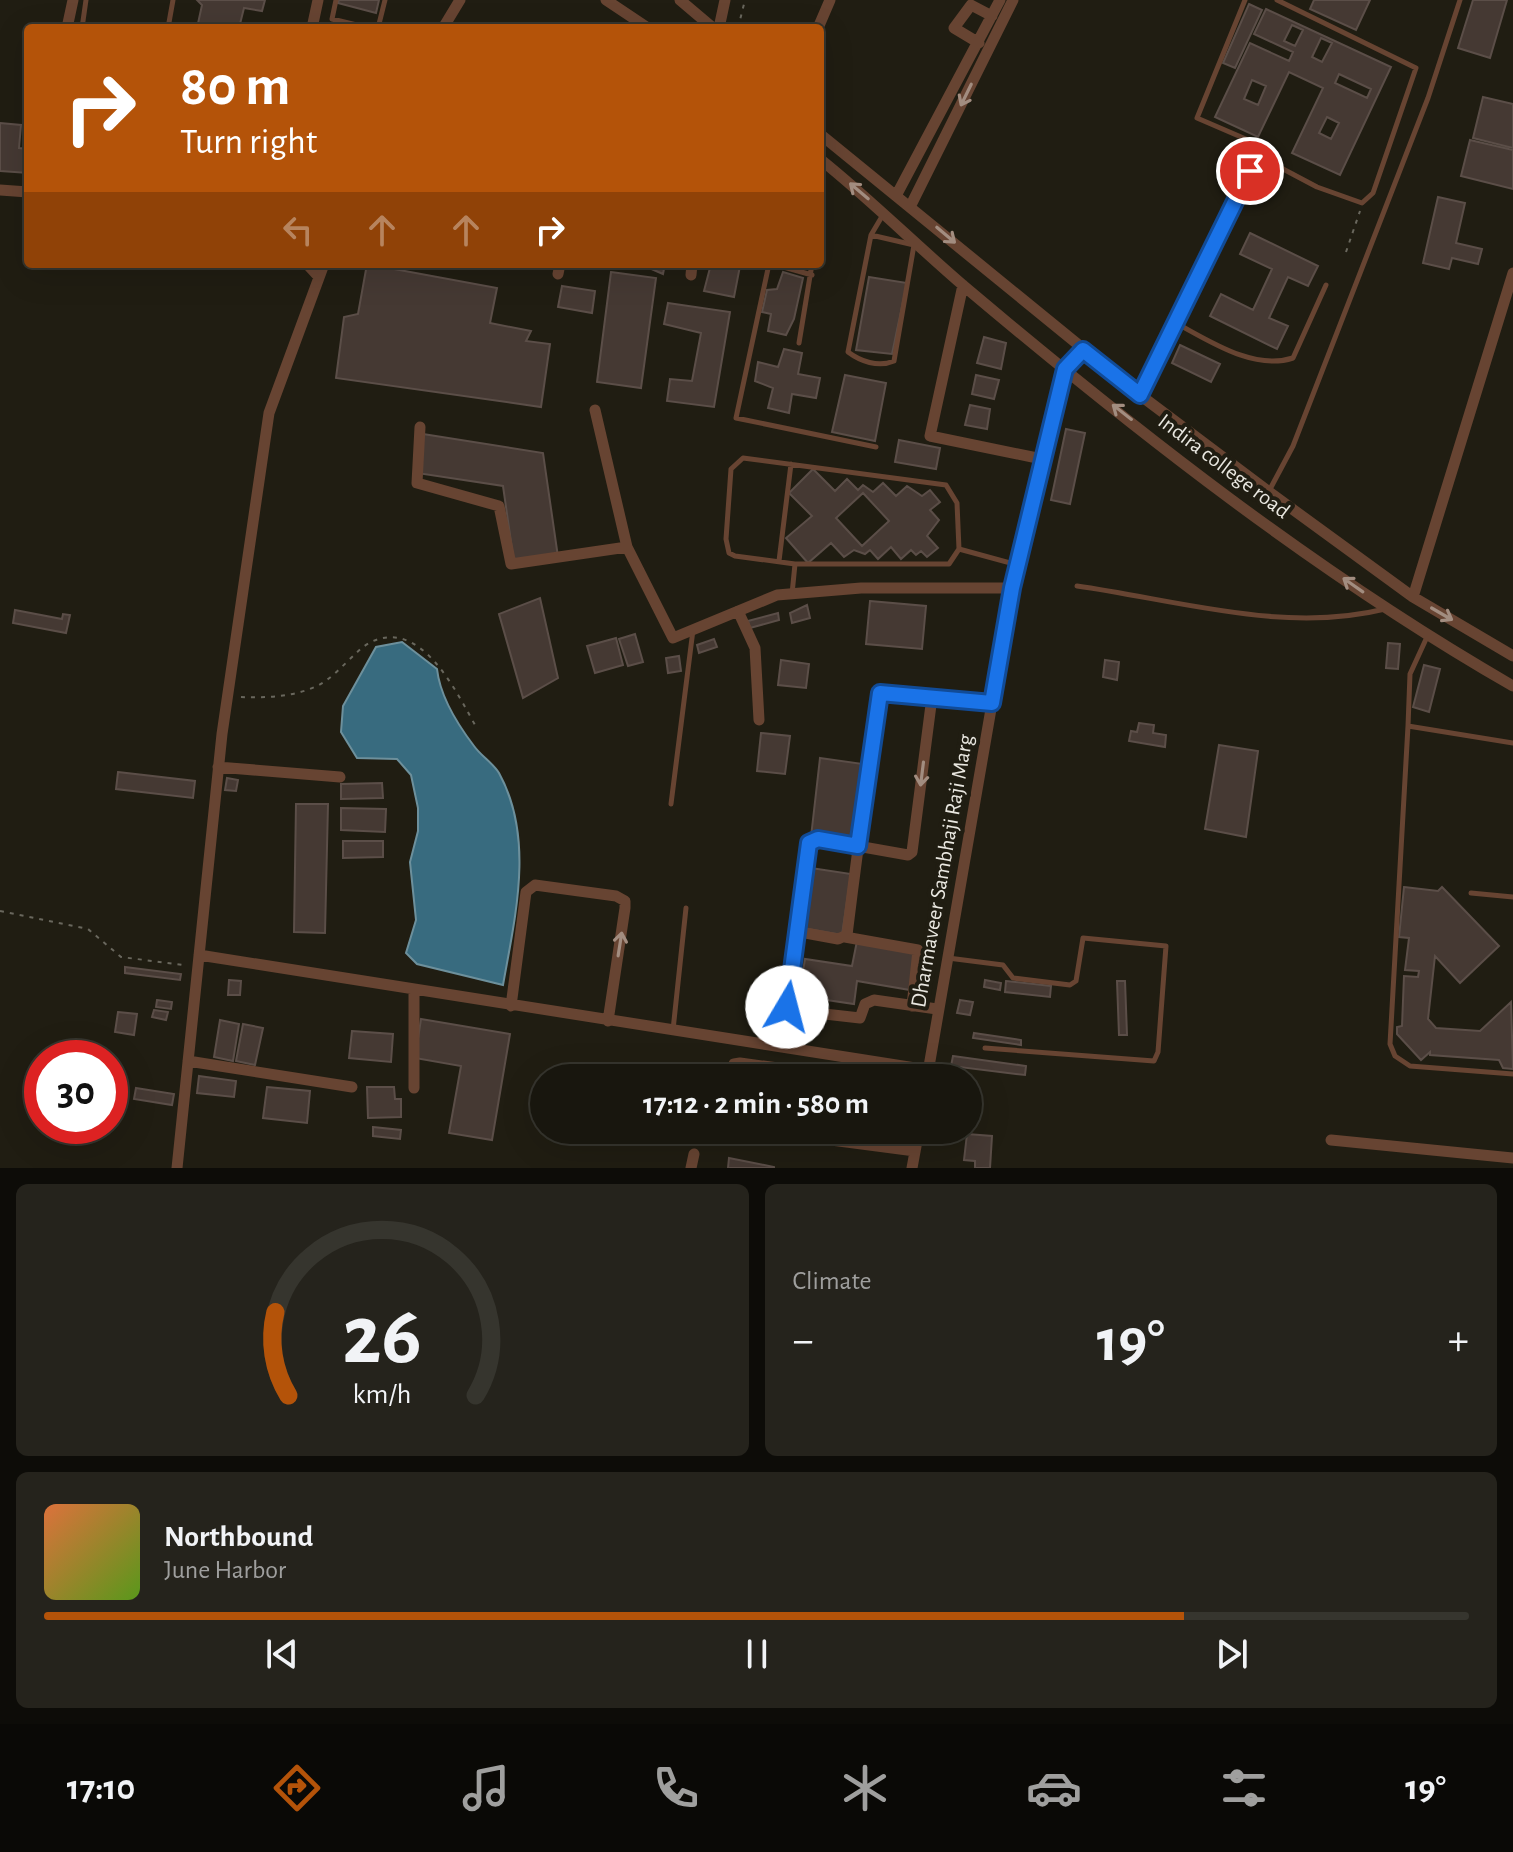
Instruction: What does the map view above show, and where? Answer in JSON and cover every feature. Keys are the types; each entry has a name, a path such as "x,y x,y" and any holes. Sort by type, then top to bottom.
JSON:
{"street":[{"path":"68,24 73,0"},
{"path":"313,24 318,0"},
{"path":"445,24 460,0"},
{"path":"606,0 642,24"},
{"path":"680,0 711,24"},
{"path":"717,24 725,0"},
{"path":"820,24 830,0"},
{"path":"911,205 1000,0"},
{"path":"897,194 979,50 1013,0"},
{"path":"979,50 954,28 971,5 992,16"},
{"name":"Indira college road","path":"824,137 911,205 1140,395 1413,597 1513,656"},
{"name":"Indira college road","path":"824,162 885,212 963,285 1065,369 1266,524 1427,637 1513,686"},
{"path":"0,190 24,192"},
{"path":"311,268 319,277"},
{"path":"177,1168 218,767 269,413 322,268"},
{"path":"1413,597 1513,273"},
{"path":"963,285 930,436 1042,459"},
{"name":"Dharmaveer Sambhaji Raji Marg","path":"929,1064 1012,588 1065,369 1083,350"},
{"path":"595,410 627,547 673,638 777,595 861,588 1012,588"},
{"path":"420,427 417,483 499,506 511,564 627,547"},
{"path":"738,611 755,648 759,720"},
{"path":"845,937 880,693 992,703"},
{"path":"932,697 912,852 908,855 818,839 809,843 787,1001 789,1010 851,1019 860,1018 869,1001 937,1009"},
{"path":"218,767 340,777"},
{"path":"511,1006 526,892 535,885 616,896 625,901 625,908 608,1021"},
{"path":"798,930 918,950 912,1006"},
{"path":"198,961 511,1006 868,1064"},
{"path":"414,992 414,1088"},
{"path":"188,1061 352,1087"},
{"path":"1331,1140 1513,1158"},
{"path":"862,1144 915,1151"},
{"path":"912,1168 916,1144"},
{"path":"691,1168 694,1154"}],"lane":[{"path":"83,24 86,0"},
{"path":"169,24 173,0"},
{"path":"336,0 332,19 353,24"},
{"path":"379,24 385,0"},
{"path":"1245,0 1197,118 1262,146 1283,169 1317,187 1362,203 1373,193 1416,68 1277,0"},
{"path":"1269,492 1293,446 1428,98 1460,0"},
{"path":"1140,395 1262,146"},
{"path":"871,235 914,245 900,339 894,361 887,364 859,361 848,352 871,235 885,212"},
{"path":"770,268 736,418 876,447"},
{"path":"786,268 812,275"},
{"path":"799,343 812,268"},
{"path":"1174,322 1230,352 1278,363 1293,358 1326,285"},
{"path":"743,458 791,464 946,485 957,503 959,549 949,564 795,564 729,553 726,539 731,469 743,458"},
{"path":"779,561 791,464"},
{"path":"959,549 1018,565"},
{"path":"792,594 795,564"},
{"path":"1077,586 1267,617 1352,617 1386,609"},
{"path":"671,804 693,629"},
{"path":"1427,637 1410,674 1390,1044 1395,1056 1410,1066 1513,1074"},
{"path":"1408,726 1513,743"},
{"path":"1471,893 1513,897"},
{"path":"672,1031 686,908"},
{"path":"947,958 1003,965 1013,978 1070,985 1076,981 1083,938 1166,946 1158,1052 1154,1061 985,1048"}],"path":[{"path":"739,24 745,0"},
{"path":"1346,252 1362,203"},
{"path":"228,696 274,698 317,686 345,667 368,643 390,635 410,642 448,676 475,725"},
{"path":"0,911 88,929 121,957 198,961"}],"water":[{"path":"402,642 437,669 456,720 477,750 499,773 510,798 516,824 519,878 503,985 417,964 406,953 416,920 410,862 418,831 418,808 411,775 397,759 357,758 341,732 343,706 376,647"}],"building":[{"path":"197,0 265,0 262,11 244,8 240,24 198,24 202,5"},
{"path":"339,0 379,0 376,13 338,3"},
{"path":"1314,0 1370,0 1356,30 1310,9"},
{"path":"1473,0 1507,0 1490,58 1458,48"},
{"path":"1249,4 1262,10 1235,68 1223,63"},
{"path":"1266,9 1391,67 1340,175 1292,153 1323,88 1289,72 1258,137 1215,117 1250,43 1289,61 1293,52 1254,34","holes":["1292,25 1303,30 1295,46 1284,41","1321,38 1332,43 1322,62 1312,57","1339,74 1371,89 1367,98 1335,83","1252,80 1266,86 1258,105 1244,99","1327,117 1339,123 1331,139 1319,133"]},
{"path":"1483,97 1513,104 1513,148 1473,138"},
{"path":"0,123 21,125 19,148 24,149 24,173 0,171"},
{"path":"1470,140 1513,150 1513,189 1461,176"},
{"path":"1438,197 1465,203 1456,243 1482,249 1478,264 1452,258 1449,269 1423,263"},
{"path":"1250,233 1318,266 1308,286 1288,277 1269,318 1288,326 1277,349 1210,316 1221,294 1253,310 1272,269 1240,254"},
{"path":"366,268 389,268 497,288 490,323 531,331 526,341 550,344 541,407 336,378 344,317 358,314"},
{"path":"649,268 664,268 663,274"},
{"path":"710,268 740,268 734,297 704,291"},
{"path":"611,272 656,278 641,388 597,382"},
{"path":"783,272 803,278 794,319 786,335 768,331 771,314 762,312 767,290 777,289"},
{"path":"869,277 907,283 892,354 856,350"},
{"path":"562,286 595,291 592,313 558,307"},
{"path":"668,303 730,312 714,407 667,401 670,379 692,381 701,333 664,324"},
{"path":"984,337 1006,343 1001,369 977,363"},
{"path":"1180,345 1220,364 1211,382 1172,363"},
{"path":"784,349 802,353 798,374 820,378 816,398 792,394 789,413 768,408 773,388 755,381 758,362 778,367"},
{"path":"845,375 886,383 875,441 832,432"},
{"path":"976,375 999,380 994,399 972,394"},
{"path":"970,405 990,409 987,429 965,425"},
{"path":"1066,429 1085,433 1070,504 1051,500"},
{"path":"423,434 543,453 558,557 514,563 503,486 417,473"},
{"path":"899,440 940,448 936,469 895,462"},
{"path":"813,469 835,491 847,479 858,490 863,485 873,492 883,483 896,496 907,486 922,496 930,490 940,502 930,510 939,520 927,536 938,548 927,557 921,551 916,555 911,550 901,559 891,547 878,559 870,550 865,554 854,550 844,557 831,543 808,563 786,538 812,516 789,493","holes":["863,493 889,521 862,546 836,518"]},
{"path":"540,598 558,678 523,698 499,614"},
{"path":"870,601 926,606 922,649 866,644"},
{"path":"807,605 810,618 792,623 790,613"},
{"path":"15,610 62,619 63,614 70,615 66,633 13,623"},
{"path":"778,613 779,620 750,628 748,621"},
{"path":"635,634 643,662 628,666 619,639"},
{"path":"616,638 623,665 595,673 587,646"},
{"path":"714,639 717,647 699,653 697,645"},
{"path":"1388,643 1400,644 1398,669 1386,668"},
{"path":"679,656 681,671 668,673 666,658"},
{"path":"781,660 809,664 806,688 778,685"},
{"path":"1105,660 1119,662 1117,680 1103,677"},
{"path":"1424,665 1440,669 1429,712 1413,707"},
{"path":"1139,723 1154,725 1153,733 1166,735 1165,747 1129,741 1131,731 1137,732"},
{"path":"761,733 790,736 785,774 757,771"},
{"path":"1219,745 1258,751 1246,837 1205,829"},
{"path":"820,758 863,764 854,842 811,837"},
{"path":"118,772 195,781 193,798 116,789"},
{"path":"227,778 238,780 236,791 225,790"},
{"path":"382,783 383,798 341,799 341,784"},
{"path":"296,804 328,804 325,933 294,932"},
{"path":"341,808 386,809 385,832 341,830"},
{"path":"343,841 383,841 383,857 343,858"},
{"path":"811,868 851,874 842,935 802,928"},
{"path":"1404,887 1438,891 1442,887 1499,946 1460,983 1435,956 1428,1019 1436,1028 1480,1031 1511,1002 1513,1069 1503,1068 1499,1060 1430,1055 1430,1052 1421,1060 1397,1034 1397,1027 1402,1026 1404,976 1418,977 1419,971 1405,970 1409,938 1399,937"},
{"path":"857,941 916,952 910,990 857,981 854,1004 799,996 805,959 852,966"},
{"path":"125,967 181,974 180,980 125,973"},
{"path":"229,980 241,981 240,995 228,995"},
{"path":"985,980 1001,983 1000,990 984,987"},
{"path":"1006,981 1051,986 1050,997 1005,992"},
{"path":"1117,981 1125,981 1127,1035 1119,1035"},
{"path":"157,1000 172,1002 171,1009 156,1007"},
{"path":"960,1000 973,1002 970,1015 957,1013"},
{"path":"154,1010 168,1012 166,1020 152,1017"},
{"path":"118,1012 137,1014 134,1035 115,1032"},
{"path":"421,1019 510,1034 492,1140 449,1133 461,1066 415,1058"},
{"path":"220,1020 239,1024 233,1061 214,1057"},
{"path":"243,1024 263,1028 255,1065 236,1061"},
{"path":"352,1031 393,1034 391,1062 349,1058"},
{"path":"974,1033 1021,1040 1021,1045 973,1038"},
{"path":"953,1056 1026,1066 1025,1075 982,1070 982,1064 951,1064"},
{"path":"199,1076 236,1081 234,1097 197,1093"},
{"path":"267,1087 310,1091 307,1123 263,1118"},
{"path":"367,1087 394,1087 395,1099 401,1099 401,1117 368,1118"},
{"path":"136,1088 174,1094 172,1105 134,1099"},
{"path":"373,1127 401,1130 400,1139 373,1136"},
{"path":"982,1135 992,1136 990,1168 975,1168 975,1161 964,1160 966,1144 982,1144"},
{"path":"729,1158 774,1167 774,1168 728,1168"}],"route":[{"path":"787,1007 809,843 818,839 858,846 881,691 992,703 1012,588 1065,369 1083,350 1140,395 1250,171"}]}
